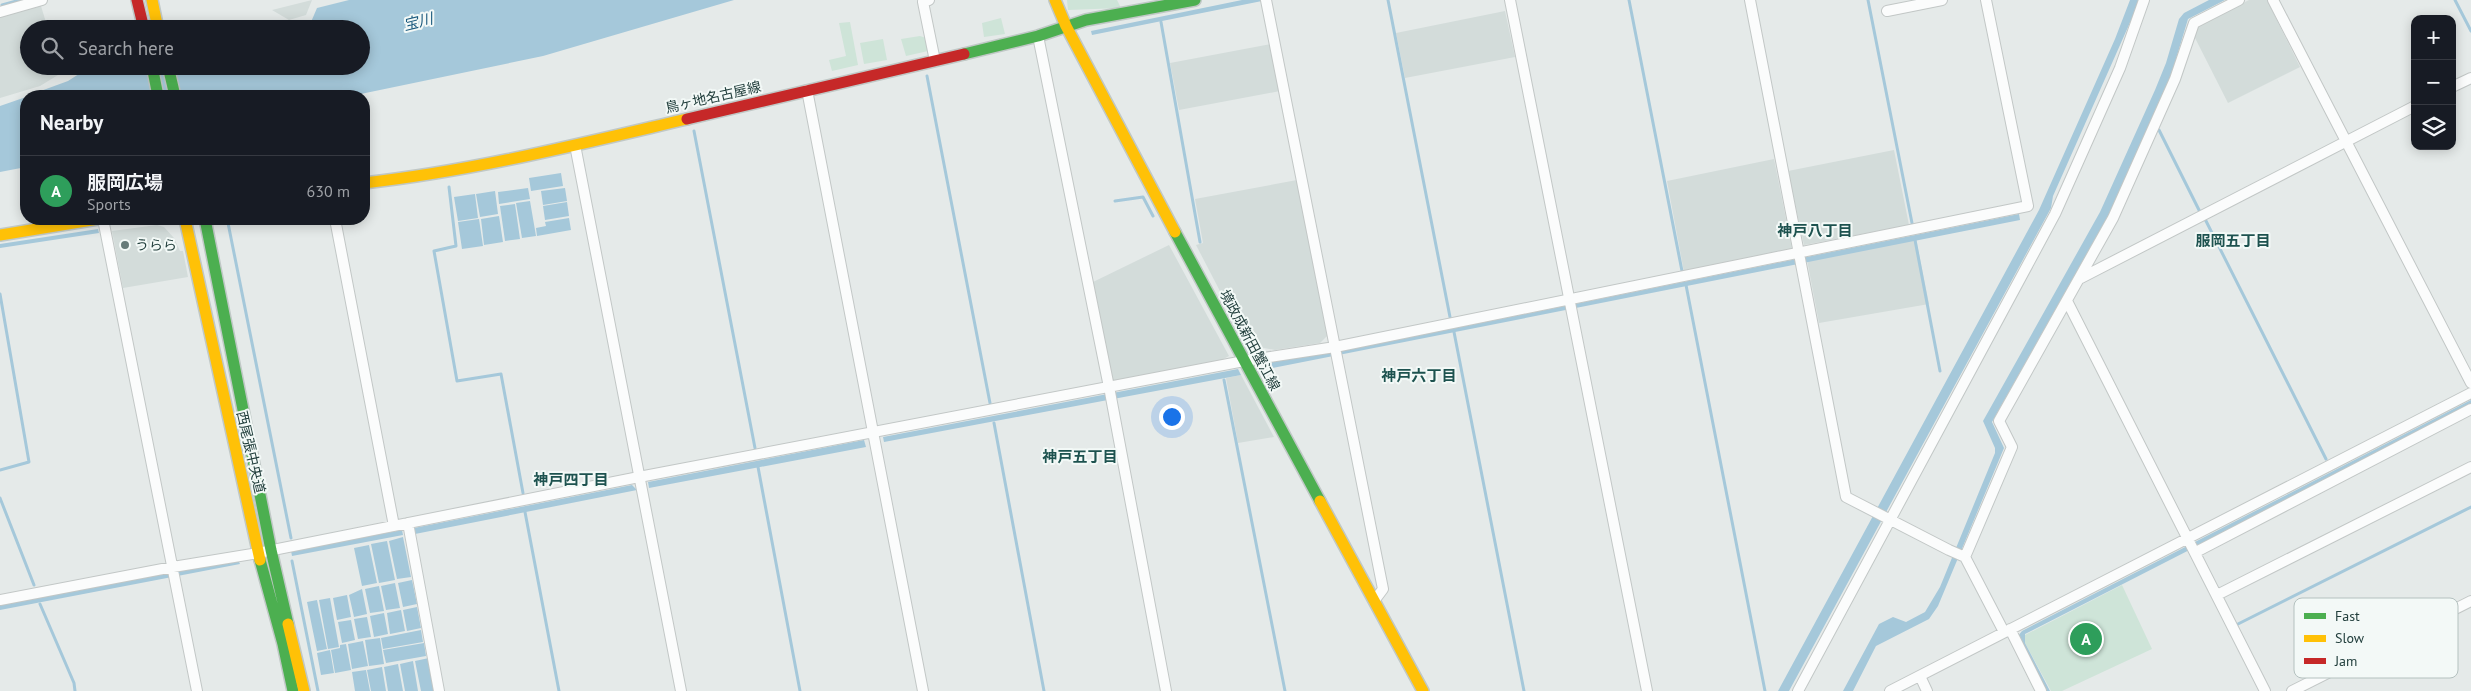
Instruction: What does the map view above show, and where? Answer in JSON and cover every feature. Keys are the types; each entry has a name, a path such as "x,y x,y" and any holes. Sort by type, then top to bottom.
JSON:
{"main road":[{"path":"137,0 142,20"},
{"path":"152,0 156,20"},
{"name":"境政成新田蟹江線","path":"1055,0 1066,26 1244,361 1423,691"},
{"name":"鳥ヶ地名古屋線","path":"370,182 426,174 575,145 935,61 1038,36 1066,26 1195,0"},
{"path":"154,75 157,90"},
{"path":"170,75 174,90"},
{"path":"0,235 61,225"},
{"name":"西尾張中央道","path":"186,225 258,553 283,644 293,691"},
{"name":"西尾張中央道","path":"206,225 271,550 304,691"}],"street":[{"path":"0,12 42,0"},
{"path":"929,0 923,2 935,61"},
{"path":"1510,0 1647,691"},
{"path":"1750,0 1846,497 1960,555 2041,691"},
{"path":"1887,11 1942,0"},
{"path":"0,600 174,571 639,477 873,434 1111,394 1244,361 1336,351 1800,257 2028,206 1986,0"},
{"path":"1798,691 1887,519 2054,214 2120,68 2144,0"},
{"path":"1960,555 2012,447 1999,421 2113,218 2175,79 2194,23 2239,0"},
{"path":"2272,0 2471,383"},
{"path":"1266,1 1383,589 1374,601"},
{"path":"1038,36 1111,394 1166,691"},
{"path":"2456,85 2471,78"},
{"path":"807,90 923,691"},
{"path":"2080,278 2411,108"},
{"path":"575,145 681,691"},
{"path":"104,225 197,691"},
{"path":"336,225 394,526"},
{"path":"2067,301 2265,691"},
{"path":"1890,691 2471,393"},
{"path":"2196,552 2471,409"},
{"path":"2217,595 2471,467"},
{"path":"408,523 439,691"},
{"path":"2458,608 2471,601"},
{"path":"1920,676 1927,691"},
{"path":"2292,691 2318,678"}],"shaded area":[{"path":"312,0 306,15 289,20 272,10"},
{"path":"2249,0 2267,0 2300,67 2228,103 2193,34 2196,27"},
{"path":"41,6 45,20 20,20 20,75 58,75 40,86 20,90 20,92 0,98 0,17"},
{"path":"1505,11 1515,57 1405,78 1396,33"},
{"path":"1271,44 1280,91 1179,110 1170,63"},
{"path":"1894,150 1909,225 1804,245 1788,171"},
{"path":"1774,159 1792,249 1684,272 1667,181"},
{"path":"1297,180 1327,336 1320,343 1275,350 1248,345 1196,245 1203,243 1195,199"},
{"path":"157,225 164,227 174,238 180,251 183,251 188,277 123,288 112,231"},
{"path":"1916,239 1929,304 1819,323 1807,260"},
{"path":"1169,245 1229,356 1216,363 1112,382 1093,282"},
{"path":"1241,375 1274,437 1238,443 1226,378"}],"green space":[{"path":"1067,0 1117,0 1121,8 1068,10"},
{"path":"1001,18 1005,34 984,37 982,23"},
{"path":"850,22 858,65 832,71 829,60 846,56 839,23"},
{"path":"920,36 926,38 928,51 906,56 901,39"},
{"path":"883,39 887,60 864,64 860,43"},
{"path":"2122,585 2152,649 2062,691 2051,691 2025,643 2025,635"}],"water":[{"name":"宝川","path":"349,0 734,0 543,56 370,92 370,90 43,90 68,81 77,75 370,75 370,20 312,20 317,8"},
{"path":"1242,0 1267,0 1092,35 1091,31"},
{"path":"2130,0 2138,0 2136,9 2053,196 2051,208 1789,691 1778,691 2039,210 2115,39"},
{"path":"2209,0 2225,0 2188,19 2170,79 2108,216 1992,422 2004,448 1938,606 1929,619 1876,646 1853,691 1843,691 1879,624 1893,617 1906,622 1925,612 1940,587 1995,453 1995,448 1983,421 2100,212 2155,90 2166,63 2179,19 2184,13"},
{"path":"20,99 20,168 0,172 0,106"},
{"path":"561,173 563,186 531,191 529,178"},
{"path":"528,188 530,199 499,204 498,192"},
{"path":"565,188 567,201 543,205 541,191"},
{"path":"495,191 498,214 480,217 476,194"},
{"path":"475,194 478,218 458,221 454,197"},
{"path":"530,201 536,236 522,238 516,203"},
{"path":"567,202 569,216 545,220 543,206"},
{"path":"515,204 520,239 505,241 500,206"},
{"path":"2019,214 2020,220 1268,369 1265,363 1342,351"},
{"path":"499,216 503,242 484,245 481,219"},
{"path":"569,218 571,230 537,236 536,228 546,226 545,222"},
{"path":"479,219 483,246 462,249 458,222"},
{"path":"98,229 99,233 0,248 0,244"},
{"path":"1238,369 1241,375 884,442 883,437"},
{"path":"2471,400 2471,406 2025,634 2025,643 2050,691 2046,691 2018,636 2022,631"},
{"path":"864,440 866,447 649,488 648,482"},
{"path":"632,485 637,490 415,534 414,528"},
{"path":"402,530 403,535 292,556 291,551"},
{"path":"403,537 411,577 397,579 389,541"},
{"path":"387,541 395,580 379,583 371,544"},
{"path":"369,545 377,583 362,586 354,548"},
{"path":"238,560 240,564 0,610 0,605"},
{"path":"412,580 417,604 403,607 398,583"},
{"path":"395,583 400,608 386,610 381,586"},
{"path":"379,586 384,611 370,613 365,589"},
{"path":"362,589 367,614 354,617 349,595"},
{"path":"347,595 351,617 337,620 333,598"},
{"path":"330,598 339,647 328,649 319,600"},
{"path":"317,600 327,649 317,651 307,602"},
{"path":"417,607 421,628 407,631 403,610"},
{"path":"401,610 405,631 390,634 387,613"},
{"path":"384,613 388,634 374,637 370,616"},
{"path":"367,617 371,637 358,639 354,619"},
{"path":"351,620 355,640 342,643 338,622"},
{"path":"421,630 423,642 383,649 381,638"},
{"path":"380,638 384,664 369,666 365,640"},
{"path":"363,641 368,666 352,669 348,644"},
{"path":"424,643 426,656 386,663 383,650"},
{"path":"346,644 351,670 335,673 331,650"},
{"path":"330,650 334,673 321,675 317,653"},
{"path":"429,658 435,691 421,691 415,661"},
{"path":"413,661 418,691 405,691 400,664"},
{"path":"398,664 403,691 388,691 384,667"},
{"path":"382,667 386,691 371,691 367,670"},
{"path":"366,670 370,691 355,691 352,672"}],"waterway":[{"path":"2,5 20,0"},
{"path":"1388,0 1450,317"},
{"path":"1629,0 1682,271"},
{"path":"1868,0 1912,223"},
{"path":"2455,0 2471,31"},
{"path":"1161,22 1200,242"},
{"path":"927,76 990,403"},
{"path":"2159,130 2200,212"},
{"path":"694,131 755,448"},
{"path":"449,187 456,246 434,251 457,381 501,374 523,493"},
{"path":"1115,201 1143,197 1153,216"},
{"path":"2205,219 2326,459"},
{"path":"228,225 291,538"},
{"path":"1915,240 1940,371"},
{"path":"1686,285 1765,691"},
{"path":"0,294 29,462 0,470"},
{"path":"1454,332 1524,691"},
{"path":"1224,380 1285,691"},
{"path":"994,423 1044,691"},
{"path":"758,467 800,691"},
{"path":"0,498 34,585"},
{"path":"2238,624 2471,507"},
{"path":"525,512 559,691"},
{"path":"292,561 318,691"},
{"path":"40,604 74,683 75,691"}],"traffic: fast":[{"path":"964,54 1038,36 1086,20 1195,0"},
{"path":"154,75 157,90"},
{"path":"170,75 174,90"},
{"path":"206,225 271,550 288,624"},
{"path":"1175,232 1320,501"},
{"path":"260,560 283,644 293,691"}],"traffic: slow":[{"path":"152,0 156,20"},
{"path":"1055,0 1066,26 1175,232"},
{"path":"370,182 486,164 687,119"},
{"path":"0,235 61,225"},
{"path":"186,225 260,560"},
{"path":"1320,501 1423,691"},
{"path":"288,624 304,691"}],"traffic: jam":[{"path":"137,0 142,20"},
{"path":"687,119 964,54"}],"place":[{"name":"うらら","path":"125,245"},
{"name":"服岡広場","path":"2086,639"}],"district":[{"name":"神戸八丁目","path":"1815,231"},
{"name":"服岡五丁目","path":"2233,241"},
{"name":"神戸六丁目","path":"1419,376"},
{"name":"神戸五丁目","path":"1080,457"},
{"name":"神戸四丁目","path":"571,480"}]}
